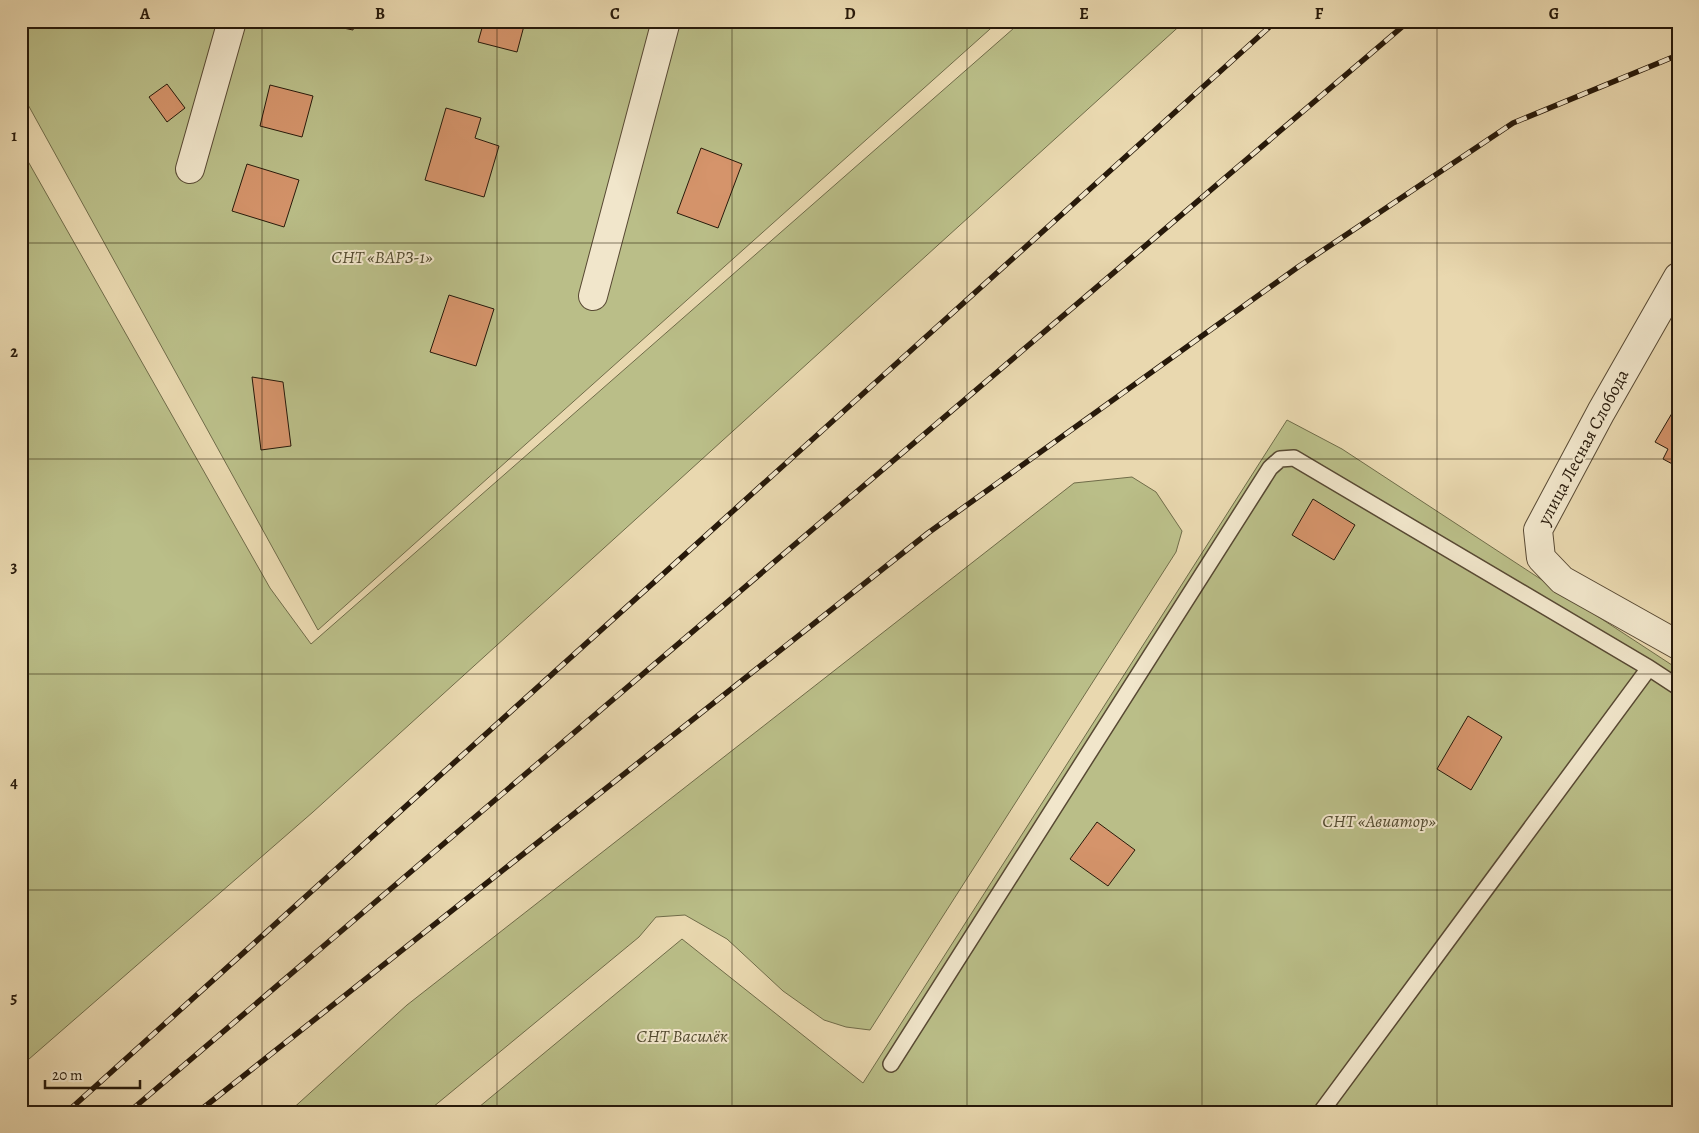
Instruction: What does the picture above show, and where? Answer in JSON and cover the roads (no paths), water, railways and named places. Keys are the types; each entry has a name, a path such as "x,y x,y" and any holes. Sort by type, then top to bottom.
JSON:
{"street":[{"path":"190,169 232,21"},
{"path":"593,296 666,21"},
{"name":"улица Лесная Слобода","path":"1678,277 1601,412 1538,530 1542,558 1562,580 1678,645"}],"lane":[{"path":"891,1064 1270,468 1280,459 1294,458 1678,687"},
{"path":"1321,1112 1649,668"}],"railway":[{"path":"67,1112 1276,21"},
{"path":"129,1112 1409,21"},
{"path":"198,1112 928,533 1298,267 1513,123 1678,55"}],"park label":[{"name":"СНТ «ВАРЗ-1»","path":"382,257"},
{"name":"СНТ «Авиатор»","path":"1379,821"},
{"name":"СНТ Василёк","path":"682,1036"}]}
